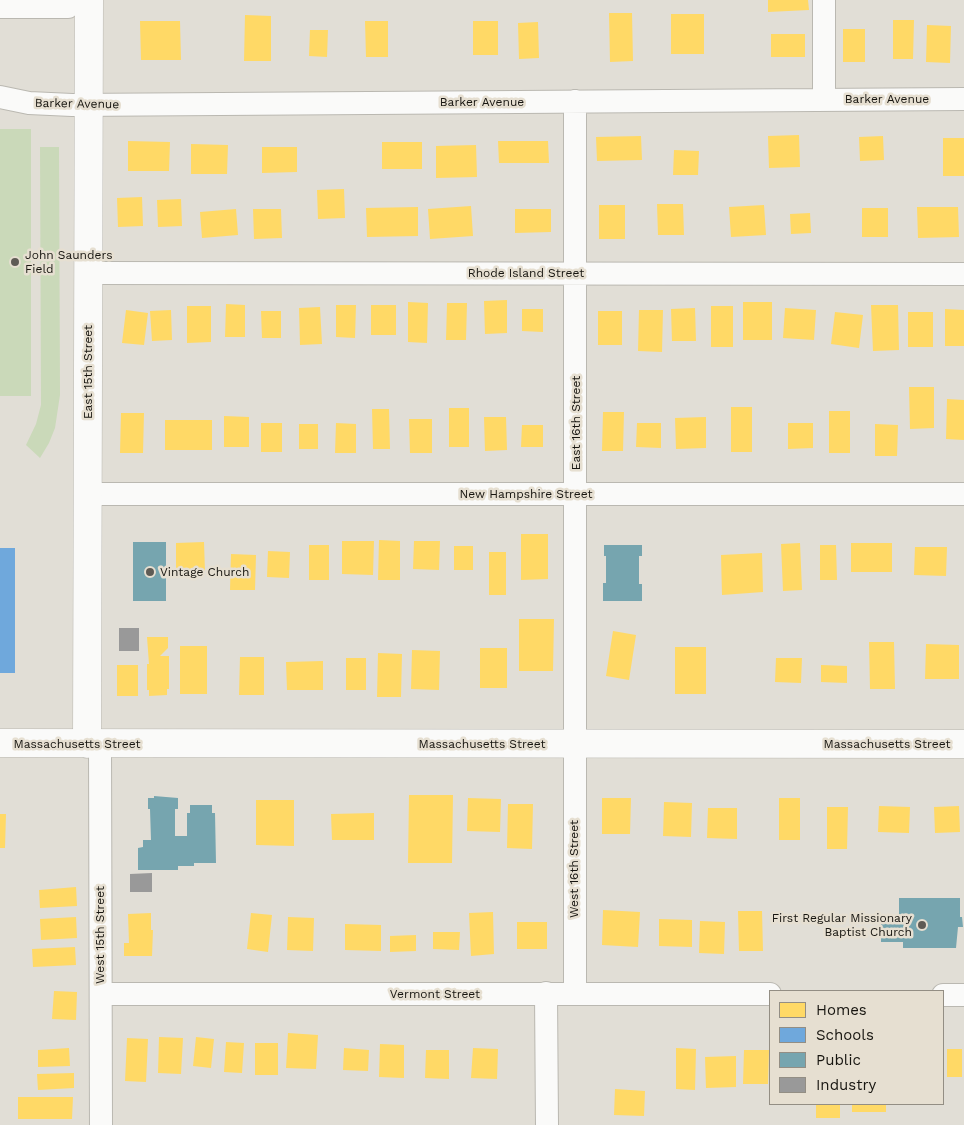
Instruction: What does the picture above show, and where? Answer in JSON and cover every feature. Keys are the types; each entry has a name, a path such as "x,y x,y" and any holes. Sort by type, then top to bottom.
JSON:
{"main road":[{"name":"East 15th Street","path":"79,3 88,105 88,494 94,744"},
{"name":"Massachusetts Street","path":"0,743 964,744"}],"street":[{"path":"824,0 824,100"},
{"path":"0,7 79,3"},
{"name":"Barker Avenue","path":"0,97 29,103 88,105 964,99"},
{"name":"East 16th Street","path":"574,744 576,494 575,102"},
{"name":"Rhode Island Street","path":"88,273 964,274"},
{"name":"New Hampshire Street","path":"88,494 964,494"},
{"name":"West 15th Street","path":"94,744 101,994 101,1125"},
{"name":"West 16th Street","path":"574,744 575,993"},
{"path":"546,993 547,1125"},
{"name":"Vermont Street","path":"101,994 769,994"},
{"path":"944,995 964,995"}],"green space":[{"name":"John Saunders Field","path":"0,129 31,129 31,396 0,396"},
{"path":"40,147 59,147 60,395 55,428 40,458 26,445 36,424 41,405"}],"building: Homes":[{"path":"768,0 808,0 809,10 768,12"},
{"path":"609,13 632,13 633,61 610,62"},
{"path":"671,14 704,14 704,54 671,54"},
{"path":"245,15 271,16 271,61 244,61"},
{"path":"893,20 914,20 913,59 893,59"},
{"path":"140,21 180,21 181,60 141,60"},
{"path":"365,21 388,21 388,57 366,57"},
{"path":"473,21 498,21 498,55 473,55"},
{"path":"538,22 539,58 519,59 518,23"},
{"path":"927,25 951,26 950,63 926,62"},
{"path":"843,29 865,29 865,62 843,62"},
{"path":"310,30 328,30 327,57 309,56"},
{"path":"771,34 805,34 805,57 771,57"},
{"path":"799,135 800,167 769,168 768,136"},
{"path":"641,136 642,160 597,161 596,137"},
{"path":"883,136 884,160 860,161 859,137"},
{"path":"943,138 964,138 964,176 943,176"},
{"path":"128,141 170,142 169,171 128,171"},
{"path":"498,141 548,141 549,163 499,163"},
{"path":"382,142 422,142 422,169 382,169"},
{"path":"191,144 228,145 227,174 191,174"},
{"path":"476,145 477,177 436,178 436,146"},
{"path":"262,147 297,147 297,172 262,173"},
{"path":"674,150 699,151 698,175 673,175"},
{"path":"344,189 345,218 318,219 317,190"},
{"path":"142,197 143,226 118,227 117,198"},
{"path":"181,199 182,226 158,227 157,200"},
{"path":"657,204 683,204 684,235 658,235"},
{"path":"599,205 625,205 625,239 599,239"},
{"path":"764,205 766,235 731,237 729,207"},
{"path":"471,206 473,236 430,239 428,209"},
{"path":"418,207 418,236 367,237 366,208"},
{"path":"917,207 958,207 959,237 918,238"},
{"path":"862,208 888,208 888,237 862,237"},
{"path":"236,209 238,235 202,238 200,212"},
{"path":"253,209 281,209 282,238 254,239"},
{"path":"515,209 551,209 551,232 515,233"},
{"path":"810,213 811,233 791,234 790,214"},
{"path":"507,300 507,333 485,334 484,301"},
{"path":"408,302 428,303 427,343 408,342"},
{"path":"743,302 772,302 772,340 743,340"},
{"path":"447,303 467,303 466,340 446,340"},
{"path":"226,304 245,305 245,337 225,337"},
{"path":"336,305 356,305 355,338 336,337"},
{"path":"371,305 396,305 396,335 371,335"},
{"path":"871,305 898,305 899,350 873,351"},
{"path":"187,306 211,306 211,342 187,343"},
{"path":"711,306 733,306 733,347 711,347"},
{"path":"320,307 322,344 300,345 299,308"},
{"path":"695,308 696,341 672,341 671,309"},
{"path":"785,308 816,310 814,340 783,338"},
{"path":"522,309 543,309 543,332 522,331"},
{"path":"945,309 964,310 964,346 945,346"},
{"path":"126,310 148,313 144,345 122,343"},
{"path":"171,310 172,340 152,341 150,311"},
{"path":"639,310 663,310 662,352 638,351"},
{"path":"261,311 281,311 281,338 262,338"},
{"path":"598,311 622,311 622,345 598,345"},
{"path":"835,312 863,315 859,348 831,344"},
{"path":"908,312 933,312 933,347 908,347"},
{"path":"909,387 934,387 934,428 910,429"},
{"path":"947,399 964,400 964,440 946,439"},
{"path":"731,407 752,407 752,452 731,452"},
{"path":"449,408 469,408 469,447 449,447"},
{"path":"372,409 389,409 390,449 373,449"},
{"path":"829,411 850,411 850,453 829,453"},
{"path":"603,412 624,412 623,451 602,451"},
{"path":"121,413 144,413 143,453 120,453"},
{"path":"224,416 249,417 249,447 224,447"},
{"path":"484,417 506,417 507,450 485,451"},
{"path":"706,417 706,448 676,449 675,418"},
{"path":"409,419 432,419 432,453 410,453"},
{"path":"165,420 212,420 212,450 165,450"},
{"path":"261,423 282,423 282,452 261,452"},
{"path":"336,423 356,424 356,453 335,453"},
{"path":"637,423 661,423 661,448 636,447"},
{"path":"788,423 813,423 813,448 788,449"},
{"path":"299,424 318,424 318,449 299,449"},
{"path":"875,424 898,425 897,456 875,456"},
{"path":"522,425 543,425 543,447 521,447"},
{"path":"521,534 548,534 548,579 521,580"},
{"path":"379,540 400,541 400,580 378,580"},
{"path":"342,541 374,541 373,575 342,574"},
{"path":"414,541 440,541 439,570 413,569"},
{"path":"204,542 205,572 176,573 176,543"},
{"path":"800,543 802,590 783,591 781,544"},
{"path":"851,543 892,543 892,572 851,572"},
{"path":"309,545 329,545 329,580 309,580"},
{"path":"820,545 836,545 837,580 820,580"},
{"path":"454,546 473,546 473,570 454,570"},
{"path":"915,547 947,547 946,576 914,575"},
{"path":"268,551 290,552 289,578 267,577"},
{"path":"489,552 506,552 506,595 489,595"},
{"path":"762,553 763,592 722,595 721,555"},
{"path":"231,554 256,555 255,590 230,590"},
{"path":"519,619 554,619 553,671 519,671"},
{"path":"613,631 636,635 629,680 606,676"},
{"path":"147,637 168,637 168,648 160,656 169,656 169,689 167,689 167,695 149,696 149,690 147,690 147,664 149,664"},
{"path":"869,642 894,642 895,689 870,689"},
{"path":"926,644 959,645 959,679 925,679"},
{"path":"180,646 207,646 207,694 180,694"},
{"path":"675,647 706,647 706,694 675,694"},
{"path":"480,648 507,648 507,688 480,688"},
{"path":"412,650 440,651 439,690 411,689"},
{"path":"378,653 402,654 401,697 377,697"},
{"path":"240,657 264,657 264,695 239,695"},
{"path":"346,658 366,658 366,690 346,690"},
{"path":"776,658 802,658 801,683 775,682"},
{"path":"323,661 323,690 287,690 286,662"},
{"path":"117,665 138,665 138,696 117,696"},
{"path":"821,665 847,666 847,683 821,682"},
{"path":"409,795 453,795 452,863 408,863"},
{"path":"468,798 501,799 500,832 467,831"},
{"path":"602,798 631,798 630,834 602,834"},
{"path":"779,798 800,798 800,840 779,840"},
{"path":"256,800 294,800 294,846 256,845"},
{"path":"664,802 692,803 691,837 663,836"},
{"path":"508,804 533,804 532,849 507,848"},
{"path":"879,806 910,807 909,833 878,832"},
{"path":"959,806 960,832 935,833 934,807"},
{"path":"827,807 848,807 847,849 827,849"},
{"path":"708,808 737,808 737,839 707,838"},
{"path":"374,813 374,840 332,840 331,814"},
{"path":"0,814 6,814 5,848 0,848"},
{"path":"76,887 77,906 40,908 39,890"},
{"path":"603,910 640,912 638,947 602,945"},
{"path":"738,911 762,911 763,951 739,951"},
{"path":"493,912 494,954 471,956 469,913"},
{"path":"151,913 151,930 153,930 152,956 124,956 124,943 129,943 128,914"},
{"path":"251,913 272,915 268,952 247,949"},
{"path":"76,917 77,938 41,940 40,919"},
{"path":"288,917 314,918 313,951 287,950"},
{"path":"659,919 692,920 692,947 659,946"},
{"path":"700,921 725,922 724,954 699,953"},
{"path":"517,922 547,922 547,949 517,949"},
{"path":"345,924 381,925 381,951 345,950"},
{"path":"433,932 460,932 459,950 433,949"},
{"path":"416,935 416,951 390,952 390,936"},
{"path":"75,947 76,965 33,967 32,949"},
{"path":"54,991 77,992 76,1020 52,1019"},
{"path":"288,1033 318,1035 316,1069 286,1068"},
{"path":"159,1037 183,1038 181,1074 158,1073"},
{"path":"196,1037 214,1039 211,1068 193,1066"},
{"path":"127,1038 148,1039 146,1082 125,1081"},
{"path":"226,1042 244,1043 242,1073 224,1072"},
{"path":"255,1043 278,1043 278,1075 255,1075"},
{"path":"380,1044 404,1045 404,1078 379,1077"},
{"path":"69,1048 70,1066 38,1067 38,1050"},
{"path":"344,1048 369,1050 368,1071 343,1070"},
{"path":"473,1048 498,1049 497,1079 471,1078"},
{"path":"676,1048 696,1049 695,1090 676,1089"},
{"path":"947,1049 962,1049 962,1077 947,1077"},
{"path":"426,1050 449,1050 449,1079 425,1078"},
{"path":"744,1050 769,1050 768,1084 743,1084"},
{"path":"736,1056 736,1087 706,1088 705,1057"},
{"path":"74,1073 74,1088 38,1090 37,1074"},
{"path":"615,1089 645,1091 644,1116 614,1115"},
{"path":"18,1097 73,1097 72,1119 18,1119"},
{"path":"816,1105 840,1105 840,1118 816,1118"},
{"path":"852,1105 886,1105 886,1112 852,1112"}],"building: Schools":[{"path":"0,548 15,548 15,673 0,673"}],"building: Public":[{"name":"Vintage Church","path":"133,542 166,542 166,601 133,601"},
{"path":"604,545 642,545 642,556 639,556 639,584 642,584 642,601 603,601 603,583 606,583"},
{"path":"154,796 178,798 178,809 175,809 175,836 187,836 187,813 190,813 190,805 212,805 212,813 215,813 216,863 194,863 194,866 178,866 178,870 138,870 138,848 143,847 143,840 151,840 148,798 154,798"},
{"name":"First Regular Missionary Baptist Church","path":"899,898 960,898 960,917 962,917 963,927 958,927 956,948 903,948 903,942 881,942 881,921 899,921"}],"building: Industry":[{"path":"119,628 139,628 139,651 119,651"},
{"path":"152,873 152,892 130,892 130,874"}],"place":[{"name":"John Saunders Field","path":"15,262"},
{"name":"Vintage Church","path":"150,572"},
{"name":"First Regular Missionary Baptist Church","path":"922,925"}]}
